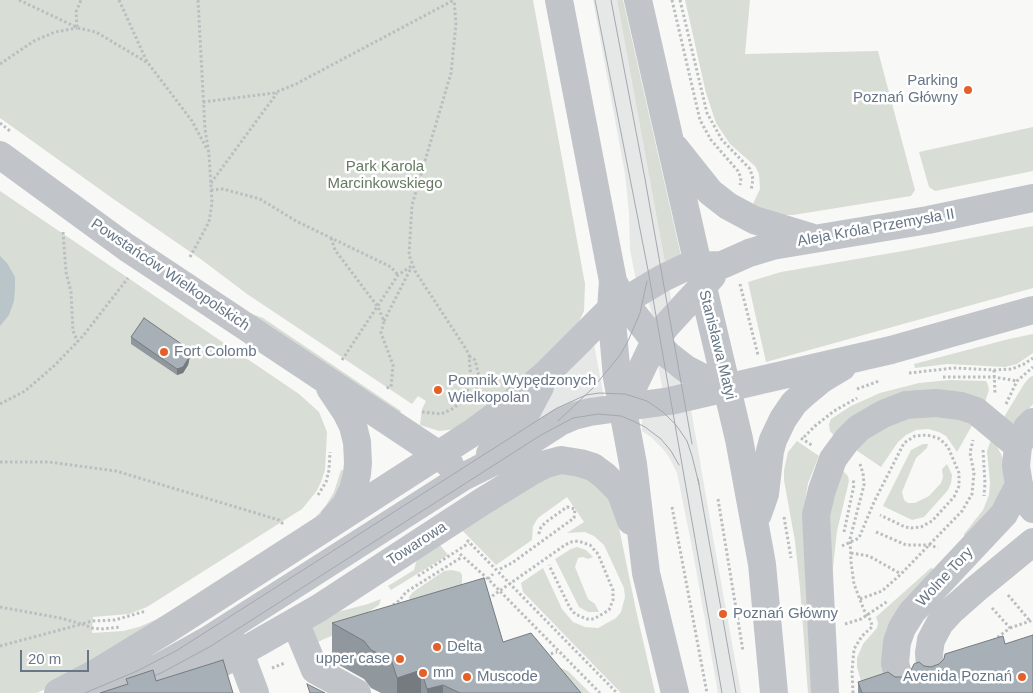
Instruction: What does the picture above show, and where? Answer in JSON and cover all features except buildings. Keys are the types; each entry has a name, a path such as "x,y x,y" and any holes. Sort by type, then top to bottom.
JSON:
{"street":[{"path":"559,0 616,297 617,378 634,474 646,573 675,693"},
{"name":"Stanisława Matyi","path":"641,8 670,141 716,275 727,387 739,439 762,564 774,693"},
{"path":"670,141 710,192 733,210 754,220 817,239"},
{"name":"Powstańców Wielkopolskich","path":"0,155 126,247 439,454 463,477 480,503"},
{"name":"Aleja Króla Przemysła II","path":"716,275 760,249 937,218 1033,198"},
{"name":"Towarowa","path":"58,693 96,673 208,603 439,454 499,413 546,374 616,297 688,266 716,275"},
{"path":"623,408 655,342 666,326 716,275"},
{"path":"616,297 655,342 686,369 727,387"},
{"path":"755,522 765,494 768,458 773,440 789,410 805,393 836,370 890,350 1033,310"},
{"path":"757,369 890,350"},
{"name":"Towarowa","path":"101,693 160,667 225,629 463,477 515,451 560,422 574,416 666,402 727,387 757,369"},
{"name":"Towarowa","path":"463,477 494,451 514,430 533,402 546,374"},
{"path":"316,534 345,506 355,482 358,463 357,442 353,426 338,398 320,377"},
{"path":"824,693 816,515 822,490 833,459 847,440 859,428 883,414 906,405 936,403 961,406 976,411 1018,446"},
{"path":"1033,422 1027,428 1018,446 1016,466 1019,485 1027,502 1033,509"},
{"name":"Towarowa","path":"132,693 218,665 330,602 360,580 532,471 546,464 561,460 593,467 620,491 630,514 646,573"},
{"name":"Wolne Tory","path":"898,679 895,663 897,642 902,628 912,612 1004,514 1019,485"},
{"name":"Wolne Tory","path":"930,669 929,653 931,640 940,623 951,611 1033,542"},
{"path":"208,603 240,653 255,693"},
{"path":"295,622 315,670 358,693"}],"path":[{"path":"19,0 78,28 96,32 148,63"},
{"path":"78,28 76,12 81,0"},
{"path":"120,0 148,63 192,121 209,154"},
{"path":"190,257 209,222 212,203 203,102 198,0"},
{"path":"203,102 277,92 296,84 454,0 456,24 450,73 412,205 409,255 415,271 469,355 475,360 479,376 476,392 468,404"},
{"path":"672,0 700,120 711,140 736,166 740,175 741,181 733,210"},
{"path":"680,0 710,122 722,140 752,174 752,189 733,210"},
{"path":"0,64 34,41 55,32 78,28"},
{"path":"211,183 277,92"},
{"path":"211,190 223,189 260,199 296,221 391,267 398,275"},
{"path":"64,230 66,272 71,292 73,331 78,342"},
{"path":"331,238 335,250 378,307 384,321"},
{"path":"342,361 398,275 413,265"},
{"path":"386,388 391,387 393,364 381,332 384,321 413,265"},
{"path":"716,275 757,369"},
{"path":"0,404 25,391 54,366 78,342 130,276"},
{"path":"418,411 441,414 460,403 470,386 472,375 469,355"},
{"path":"1004,408 1017,381 1033,367"},
{"path":"994,370 996,391 994,399"},
{"path":"803,425 817,434"},
{"path":"860,600 882,591 962,511 972,494 974,473 970,453 977,432"},
{"path":"841,546 859,538 874,502 904,443 915,436 927,435 938,438 943,442 948,447 959,473 960,486 954,497 932,521 921,527 905,527 880,515"},
{"path":"798,436 815,447"},
{"path":"980,504 984,497 986,483 983,452 985,443"},
{"path":"314,501 326,482 330,462 330,447"},
{"path":"853,693 854,649 862,636 872,627 854,584 851,553 850,539 864,485 863,473 856,461"},
{"path":"0,462 49,462 116,472 279,520 284,525 290,521"},
{"path":"718,499 743,655"},
{"path":"500,569 512,563 574,518 575,508 567,507 546,522 541,527 538,536"},
{"path":"672,507 707,693"},
{"path":"876,532 906,545 930,545"},
{"path":"465,538 617,693"},
{"path":"485,601 570,542 585,542 598,554 612,584 614,590 613,600 609,610 594,619 587,619 575,614 570,608 549,564"},
{"path":"851,553 869,556 901,574"},
{"path":"406,592 461,556 488,579 600,693"},
{"path":"488,579 493,574"},
{"path":"839,626 861,619 894,595"},
{"path":"0,607 82,624"},
{"path":"0,646 92,621 115,620 149,610"},
{"path":"1010,628 1033,620"},
{"path":"543,656 558,652"}],"shaded area":[{"path":"593,0 617,0 665,263 636,280 630,250 625,174"},
{"path":"0,256 7,263 15,277 15,288 14,301 9,315 0,326"},
{"path":"668,282 672,303 653,320 647,295"},
{"path":"594,344 608,419 591,420 490,476 470,458 509,429"},
{"path":"658,365 669,374 685,382 687,392 664,397"},
{"path":"691,409 741,693 718,693 677,473 663,449 642,431 642,418"}],"green space":[{"name":"Park Karola Marcinkowskiego","path":"0,0 533,0 585,284 584,311 577,326 512,390 455,429 439,431 420,425 422,409 426,401 418,396 412,404 247,294 202,260 0,118"},
{"path":"617,0 623,0 681,256 665,263"},
{"path":"685,0 750,0 745,54 878,51 915,190 911,196 793,215 784,215 752,206 760,189 759,174 755,166 730,144 716,123 706,93"},
{"path":"1033,127 1033,171 935,191 929,187 919,152"},
{"path":"0,191 299,394 319,412 327,432 325,470 316,492 302,509 147,607 129,614 93,617 92,633 123,631 139,627 155,620 205,590 313,520 325,507 334,492 341,470 348,470 326,514 66,679 37,693 0,693"},
{"path":"1033,226 1033,288 766,362 748,282 781,272"},
{"path":"241,310 263,318 401,411 399,415"},
{"path":"1033,334 1033,353 1017,364 1005,367 947,364 915,368 914,364"},
{"path":"1033,376 1033,404 1014,426 1004,417 1024,384"},
{"path":"950,380 986,381 989,390 985,402 939,390 916,391 834,436 830,431 829,424 831,419 851,406 880,393 919,383"},
{"path":"921,413 974,422 957,452 946,436 928,429 916,430 906,435 898,442 881,467 853,448 869,434"},
{"path":"992,437 1004,460 1006,470 1004,495 964,538 964,534 983,510 989,495 990,483 987,451"},
{"path":"797,441 819,456 808,483 804,508 815,693 808,693 795,541 784,480 788,452"},
{"path":"923,444 928,444 927,448 916,458 902,492 904,500 908,503 915,503 929,496 941,483 943,477 942,469 947,464 952,475 951,483 948,490 924,517 912,520 883,506 911,450"},
{"path":"841,469 848,476 849,481 837,531 831,585 828,522"},
{"path":"578,471 608,495 617,518 655,693 621,693 523,592 521,583 543,568 562,609 573,622 585,627 598,628 616,618 621,612 625,597 624,588 604,545 594,536 585,532 567,533 584,522 567,497 538,518 533,526 532,540 496,565 459,527 538,476"},
{"path":"436,540 448,555 391,590 388,586 414,570 418,555"},
{"path":"577,547 586,550 593,557 588,559 578,558 575,567 588,599 595,604 599,612 588,612 579,607 555,559"},
{"path":"931,568 940,572 887,680 861,681 857,667 857,658 863,644 877,628 876,617"},
{"path":"444,571 460,572 462,575 462,586 410,604 409,597 413,592"},
{"path":"381,599 379,605 331,636 313,644 310,637 313,622 318,617"},
{"path":"548,668 561,668 568,671 590,693 549,693"}],"tram line":[{"path":"595,0 648,270 722,693"},
{"path":"611,0 692,444"},
{"path":"558,421 593,388 620,355 640,313 647,281"},
{"path":"85,693 137,671 176,651 557,408 586,395 599,393 625,394 647,401 663,412 676,425 687,441 699,484"},
{"path":"117,693 163,672 211,646 541,435 573,418 598,414 621,416 633,421 661,439 679,465"},
{"path":"698,479 736,693"}],"place":[{"name":"Parking Poznań Główny","path":"968,90"},
{"name":"Fort Colomb","path":"164,352"},
{"name":"Pomnik Wypędzonych Wielkopolan","path":"438,390"},
{"name":"Poznań Główny","path":"723,614"},
{"name":"Delta","path":"437,647"},
{"name":"upper case","path":"400,659"},
{"name":"mn","path":"423,673"},
{"name":"Muscode","path":"467,677"},
{"name":"Avenida Poznań","path":"1022,677"}]}
